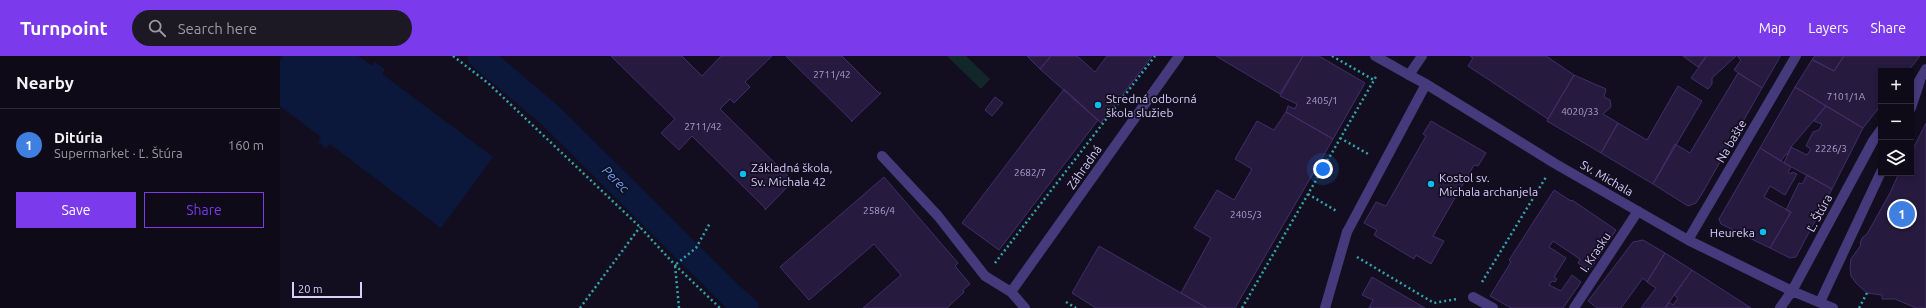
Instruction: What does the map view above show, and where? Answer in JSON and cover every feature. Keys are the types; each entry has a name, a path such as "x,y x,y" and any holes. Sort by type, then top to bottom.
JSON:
{"street":[{"name":"Záhradná","path":"1011,292 1179,56"},
{"name":"Sv. Michala","path":"1375,56 1426,84 1554,163 1688,240 1792,291 1833,308"},
{"path":"1409,75 1422,56"},
{"name":"Na bašte","path":"1688,240 1796,56"},
{"path":"1912,104 1920,81 1926,69"},
{"path":"1914,89 1920,81"},
{"path":"1325,308 1328,302 1347,232 1426,84"},
{"name":"Ľ. Štúra","path":"1780,308 1792,291 1878,134"},
{"path":"882,156 938,216 985,276 1011,292 1025,308"},
{"path":"1820,302 1879,176"},
{"name":"I. Krasku","path":"1574,308 1638,211"},
{"path":"1473,297 1493,308"}],"path":[{"path":"453,56 488,83 640,227 675,265 720,308"},
{"path":"985,276 1155,56"},
{"path":"1332,56 1374,80"},
{"path":"1242,308 1340,138 1386,62"},
{"path":"1340,138 1384,163"},
{"path":"1342,248 1434,303 1473,297 1554,163"},
{"path":"1308,194 1353,221"},
{"path":"675,265 696,248 710,223"},
{"path":"580,308 640,227"},
{"path":"675,265 679,308"},
{"path":"1859,308 1867,293"},
{"path":"1066,302 1076,308"}],"green space":[{"path":"947,56 966,56 990,79 981,89"}],"water":[{"path":"283,56 358,56 372,66 375,62 385,69 382,74 493,157 441,228 330,144 326,148 318,142 321,137 280,106 280,61"}],"building":[{"path":"611,56 682,56 702,76 721,56 772,56 745,82 750,87 734,103 730,99 720,109 793,181 794,180 765,210 765,208 692,136 679,150 661,133 675,119"},
{"path":"786,56 842,56 879,93 881,93 851,122 852,121"},
{"path":"1027,56 1051,56 1040,69"},
{"name":"Stredná odborná škola služieb","path":"1051,56 1077,56 1095,72 1107,56 1152,56 1101,123 1040,69"},
{"path":"1216,56 1303,56 1280,94"},
{"path":"1303,56 1319,56 1365,83 1333,139 1286,112 1288,106 1295,109 1297,104 1280,96"},
{"path":"1470,56 1546,56 1574,75 1548,119 1468,66 1473,58"},
{"path":"1683,56 1706,56 1698,67"},
{"path":"1707,56 1736,56 1712,78 1712,84 1708,89 1691,78"},
{"path":"1737,56 1780,57 1762,88 1734,70 1741,60"},
{"path":"1815,56 1844,56 1834,71 1812,59"},
{"path":"1844,56 1920,56 1910,68 1878,68 1878,109 1863,128 1795,87 1812,60 1834,71"},
{"path":"1738,73 1762,88 1703,192 1696,203 1688,206 1653,184 1675,144 1690,153"},
{"path":"1574,75 1606,89 1604,97 1610,100 1611,107 1603,114 1618,123 1601,153 1547,121"},
{"path":"1678,86 1702,101 1653,184 1601,153 1618,123 1647,140"},
{"path":"1795,87 1826,106 1791,147 1788,155 1786,154 1781,161 1760,148"},
{"path":"1064,89 1098,120 999,250 962,223"},
{"path":"995,97 1003,103 992,116 985,110"},
{"path":"1826,106 1863,128 1832,189 1784,163 1791,147 1807,155 1811,149 1806,146 1813,132 1819,130 1822,124 1814,121"},
{"path":"1286,112 1333,139 1235,308 1207,308 1181,293 1211,238 1194,228 1217,190 1234,200 1252,169 1235,159 1257,121 1274,130"},
{"name":"Kostol sv. Michala archanjela","path":"1431,121 1486,153 1478,166 1474,165 1433,236 1444,241 1431,264 1416,255 1414,259 1374,235 1377,230 1364,223 1376,202 1386,206 1426,136 1423,134"},
{"path":"1926,123 1926,308 1916,308 1895,299 1882,299 1882,295 1867,293 1851,276 1850,268 1851,259 1861,245 1862,238 1867,234 1898,176 1914,176 1914,147"},
{"path":"1760,148 1791,167 1788,172 1791,174 1792,172 1797,174 1785,195 1770,186 1764,197 1791,212 1770,248 1721,224 1719,219"},
{"path":"1807,175 1832,189 1796,257 1790,258 1770,248 1791,212 1786,210 1799,183 1802,184"},
{"path":"884,177 958,263 955,266 970,284 963,290 964,292 947,308 863,308 901,275 874,244 809,300 780,267"},
{"path":"1554,190 1571,201 1572,200 1616,230 1592,267 1591,266 1588,270 1578,263 1580,259 1553,241 1549,247 1566,258 1554,277 1557,279 1555,282 1552,281 1549,285 1561,291 1572,275 1581,282 1563,308 1511,308 1490,296 1511,262 1509,260"},
{"path":"1643,240 1665,253 1647,282 1643,278 1621,308 1597,308 1588,301 1633,242"},
{"path":"1099,246 1207,308 1096,308 1072,293"},
{"path":"1665,253 1692,270 1665,308 1641,308 1656,288 1647,282"},
{"path":"1692,270 1751,308 1665,308 1669,302 1673,305 1678,298 1674,295"},
{"path":"1372,277 1425,308 1369,308 1373,300 1362,295"}],"waterway":[{"name":"Perec","path":"480,56 551,116 732,296 746,308"}],"place":[{"name":"Stredná odborná škola služieb","path":"1098,105"},
{"name":"Základná škola, Sv. Michala 42","path":"743,174"},
{"name":"Kostol sv. Michala archanjela","path":"1431,184"},
{"name":"Ditúria","path":"1902,214"},
{"name":"Heureka","path":"1763,232"}]}
